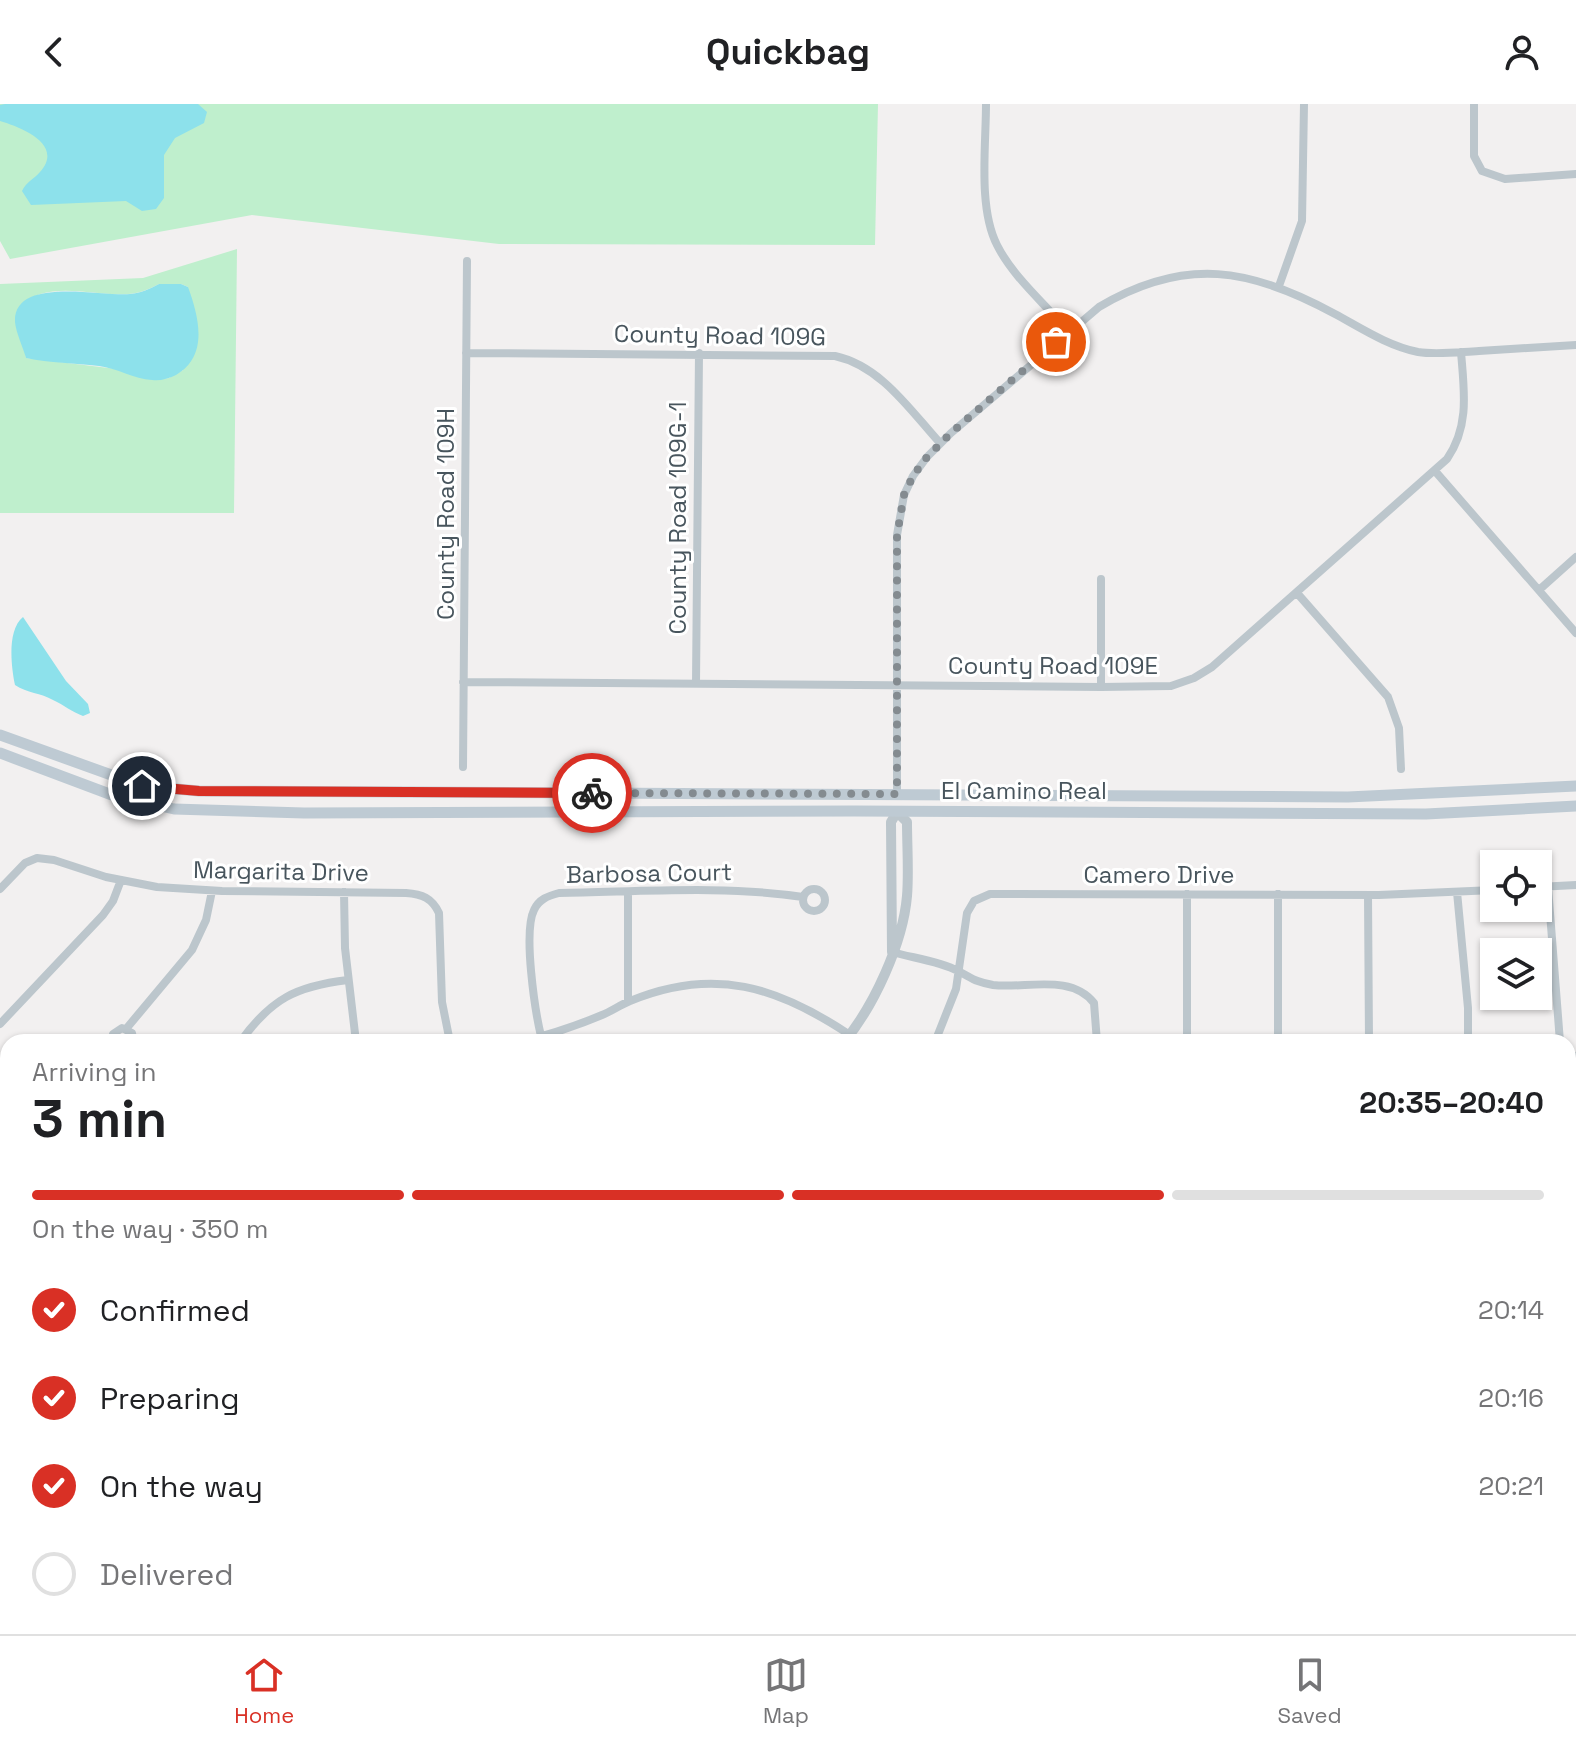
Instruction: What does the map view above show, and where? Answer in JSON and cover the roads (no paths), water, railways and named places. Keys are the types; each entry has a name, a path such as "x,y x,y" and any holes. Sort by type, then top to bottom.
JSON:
{"main road":[{"name":"El Camino Real","path":"0,735 142,786 199,791 1348,797 1576,786"},
{"name":"El Camino Real","path":"0,753 112,795 174,809 304,813 1426,814 1576,806"},
{"path":"897,794 897,812"}],"street":[{"path":"986,104 986,200 992,233 1010,265 1068,331"},
{"path":"1279,286 1302,221 1304,104"},
{"path":"1474,104 1474,156 1482,171 1505,179 1576,174"},
{"name":"County Road 109H","path":"463,767 467,261"},
{"path":"897,794 899,513 913,476 940,443 1068,331 1113,299 1140,286 1168,278 1229,274 1279,286 1399,346 1418,352 1576,345"},
{"name":"County Road 109E","path":"463,682 1160,687 1194,678 1212,667 1297,593 1435,471 1452,452 1462,427 1464,408 1461,352"},
{"name":"County Road 109G","path":"466,353 826,355 854,361 883,380 940,443"},
{"name":"County Road 109G-1","path":"696,683 699,353"},
{"path":"1435,471 1576,633"},
{"path":"1539,590 1576,557"},
{"path":"1101,579 1101,687"},
{"path":"1297,593 1388,697 1399,728 1401,769"},
{"path":"850,1034 872,1003 892,952 907,894 907,822 897,812 891,822 892,952"},
{"name":"Margarita Drive","path":"0,889 25,863 37,858 121,880 212,891 424,896 439,913 442,1002 448,1034"},
{"path":"0,1024 103,915 113,901 121,880"},
{"path":"1552,886 1576,885"},
{"path":"115,1034 126,1029 192,950 203,928 212,891"},
{"name":"Camero Drive","path":"939,1034 950,1010 967,913 974,901 981,897 1004,893 1368,895 1480,891"},
{"path":"344,892 348,980 355,1034"},
{"name":"Barbosa Court","path":"541,1034 531,978 531,918 543,899 559,893 768,892 803,897"},
{"path":"1457,892 1468,1034"},
{"path":"628,893 628,1001"},
{"path":"1187,894 1187,1034"},
{"path":"1278,894 1278,1034"},
{"path":"1368,895 1369,1034"},
{"path":"1547,922 1559,1034"},
{"path":"892,952 959,971 970,980 994,985 1063,985 1080,990 1094,1003 1096,1034"},
{"path":"246,1034 265,1010 279,1000 310,986 348,980"},
{"path":"547,1034 604,1014 628,1001 696,984 746,986 795,1002 841,1034"},
{"path":"126,1029 132,1034"}],"water":[{"path":"198,104 207,112 204,123 175,138 164,155 164,198 156,209 142,211 126,201 31,205 22,191 40,172 47,153 37,138 0,121 0,105"},
{"path":"159,284 188,287 198,323 197,347 193,357 176,375 152,380 106,367 26,358 15,322 18,307 28,298 62,292 130,294"},
{"path":"23,617 66,681 88,704 90,713 83,716 15,685 12,639"}]}
